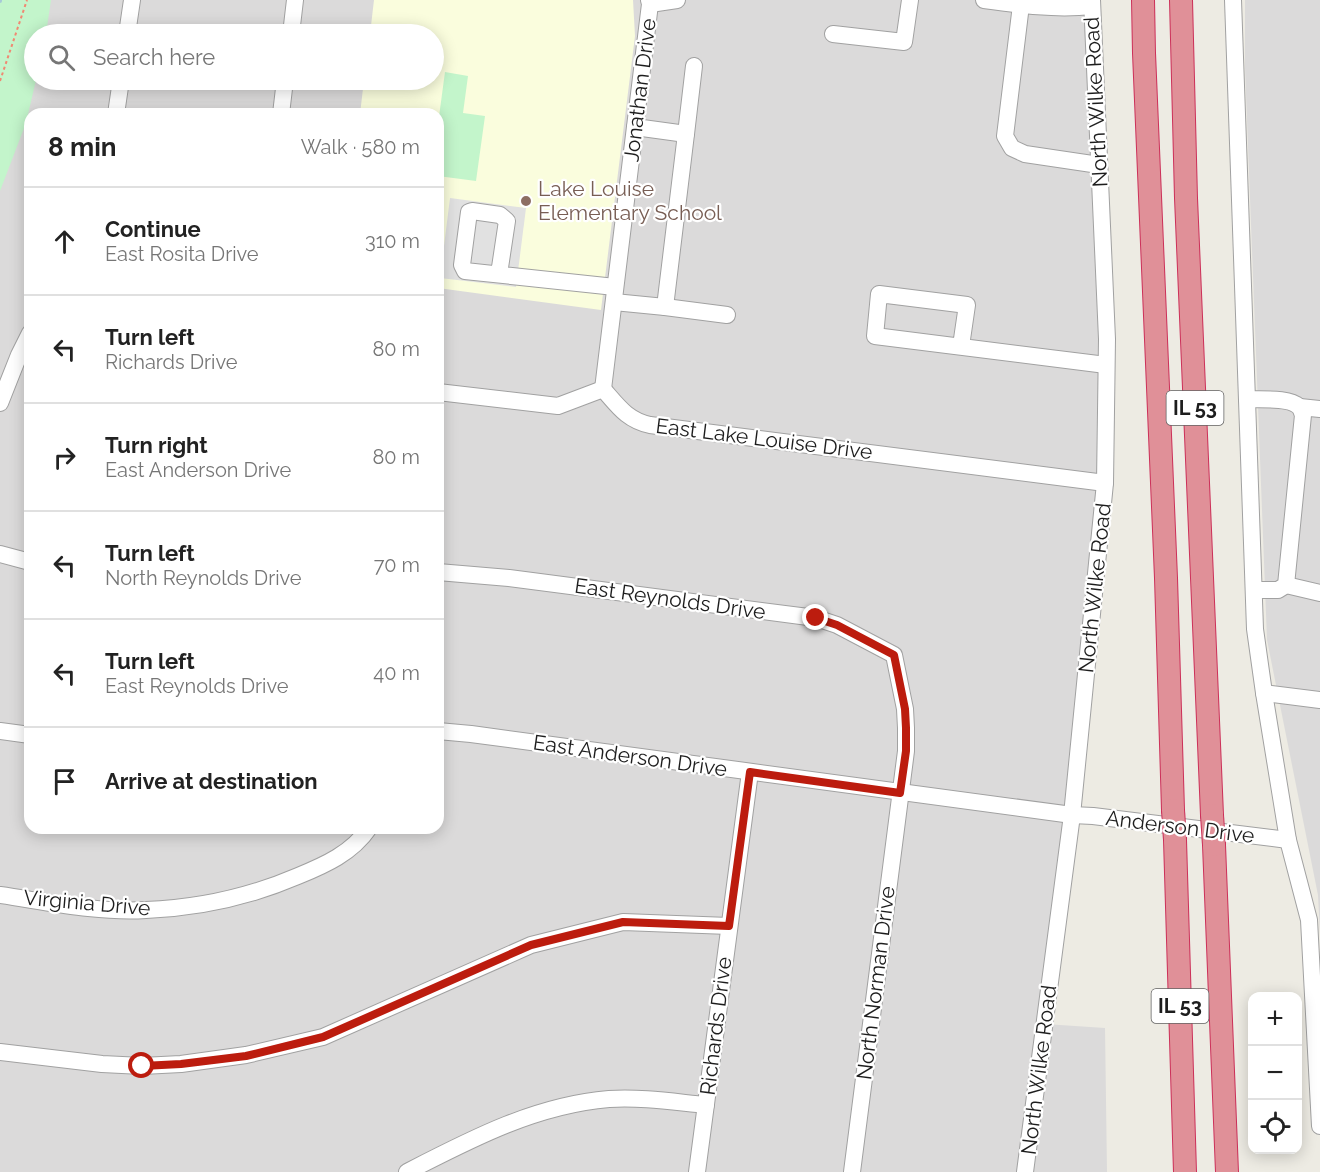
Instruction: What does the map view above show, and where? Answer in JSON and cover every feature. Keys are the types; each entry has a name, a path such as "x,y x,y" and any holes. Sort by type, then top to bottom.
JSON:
{"highway":[{"name":"IL 53","path":"1143,0 1166,578 1185,1172"},
{"name":"IL 53","path":"1181,0 1186,198 1227,1172"}],"street":[{"path":"128,24 132,0"},
{"path":"292,24 295,0"},
{"path":"650,2 677,0"},
{"path":"833,34 904,42 910,0"},
{"path":"984,0 1071,8 1092,3"},
{"path":"1233,0 1256,629 1288,840 1309,920 1320,1126"},
{"name":"Jonathan Drive","path":"603,389 650,2"},
{"name":"North Wilke Road","path":"1025,1172 1072,816 1105,483 1107,339 1092,3"},
{"path":"1021,5 1005,136 1012,148 1025,154 1099,165"},
{"path":"665,307 694,66"},
{"path":"117,108 120,90"},
{"path":"282,108 284,90"},
{"path":"635,127 686,134"},
{"path":"499,274 615,295 665,307 727,315"},
{"path":"961,346 967,305 879,294 875,336 1107,365"},
{"path":"0,403 24,346"},
{"path":"444,393 558,406 603,389"},
{"name":"East Lake Louise Drive","path":"603,389 625,415 650,425 1105,483"},
{"path":"1247,399 1278,400 1300,407 1320,409"},
{"path":"1286,585 1303,415 1300,407"},
{"path":"0,554 24,560"},
{"name":"East Reynolds Drive","path":"444,573 509,578 816,618 837,625 894,655"},
{"path":"1254,590 1278,590 1286,585 1320,593"},
{"name":"North Norman Drive","path":"852,1172 906,751 905,709 894,655"},
{"path":"1264,693 1320,700"},
{"path":"0,731 24,734"},
{"name":"East Anderson Drive","path":"444,732 1072,816"},
{"name":"Richards Drive","path":"697,1172 750,772"},
{"name":"Anderson Drive","path":"1072,816 1093,816 1288,840"},
{"name":"Virginia Drive","path":"0,895 119,910 198,906 239,898 308,872 348,851 364,834"},
{"path":"0,1052 91,1063 142,1066 246,1056 323,1037 531,945 623,922 729,926"},
{"path":"407,1172 504,1125 548,1110 610,1099 644,1098 706,1105"}],"path":[{"path":"0,81 27,0"}],"shaded area":[{"path":"0,0 1092,0 1105,483 1045,1024 1105,1028 1107,1172 0,1172"},
{"name":"Lake Louise Elementary School","path":"374,0 633,0 635,36 601,310 444,289 444,108 361,108 363,90 444,90 444,24 371,24"},
{"path":"1245,0 1320,0 1320,933 1318,895 1267,640 1245,68"},
{"path":"450,198 526,208 516,287 444,278 444,246"}],"green space":[{"path":"0,0 51,0 47,24 24,24 24,90 34,90 29,108 24,108 24,128 0,191"},
{"path":"445,72 468,76 463,113 485,116 476,181 444,177 444,108 440,108"}],"place":[{"name":"Lake Louise Elementary School","path":"526,201"}],"route":[{"path":"142,1066 246,1056 323,1037 531,945 623,922 729,926 750,772 900,793 906,751 906,728 905,709 894,655 837,625 816,618"}]}
